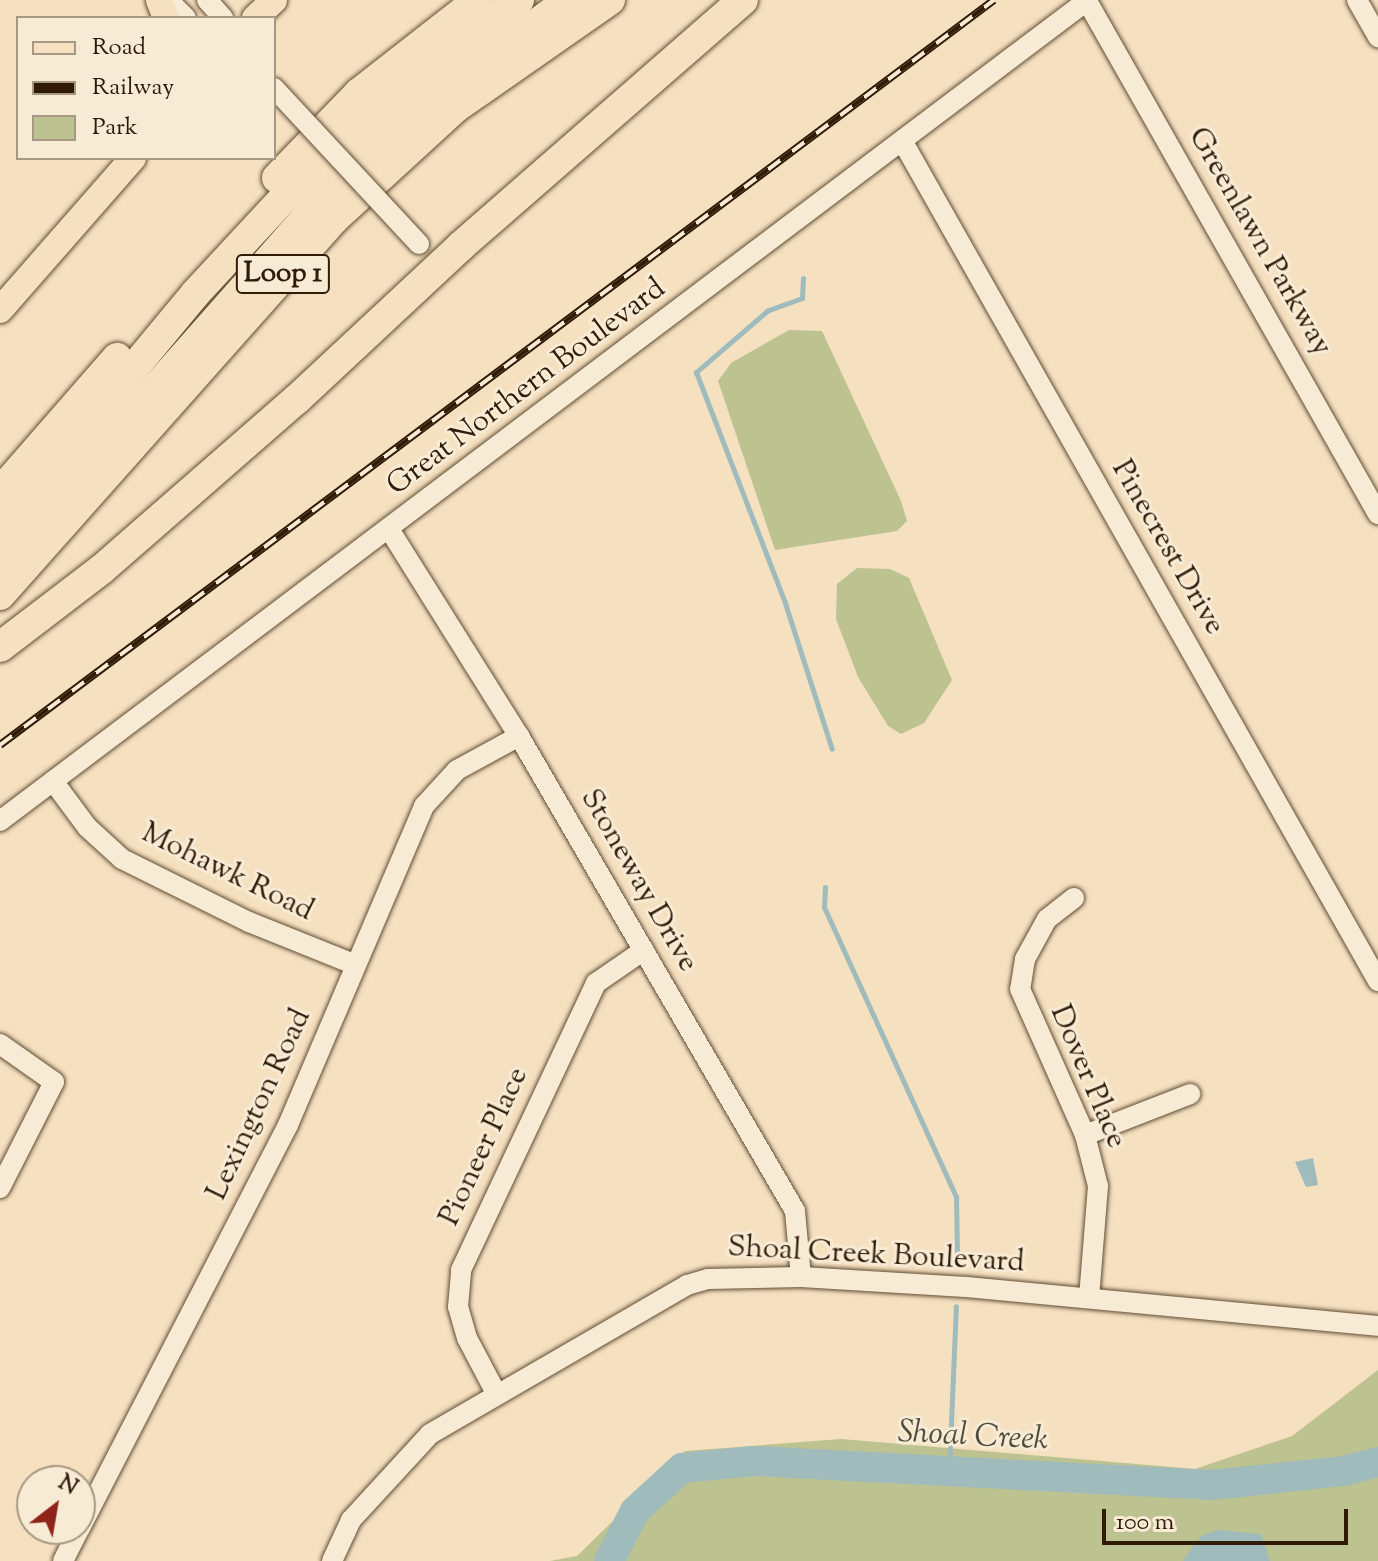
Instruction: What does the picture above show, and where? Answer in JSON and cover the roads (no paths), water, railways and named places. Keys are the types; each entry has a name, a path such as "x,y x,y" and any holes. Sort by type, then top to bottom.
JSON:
{"highway":[{"name":"Loop 1","path":"0,492 281,173 359,93 459,10 478,0"},
{"path":"0,529 282,200 420,73 519,0"},
{"path":"0,564 312,211 440,94 569,0"},
{"name":"Loop 1","path":"0,595 334,219 455,108 610,0"},
{"path":"0,647 125,550 296,400 429,255 743,0"},
{"path":"0,514 63,453"}],"main road":[{"path":"257,16 274,0"},
{"path":"0,310 131,160"}],"street":[{"path":"168,0 184,16"},
{"path":"207,0 221,16"},
{"name":"Great Northern Boulevard","path":"0,821 904,144 1088,0"},
{"name":"Greenlawn Parkway","path":"1088,0 1378,514"},
{"path":"1357,0 1378,37"},
{"path":"276,90 429,255"},
{"name":"Pinecrest Drive","path":"904,144 1378,981"},
{"name":"Stoneway Drive","path":"389,529 519,736 795,1211 801,1277"},
{"name":"Lexington Road","path":"96,1497 288,1125 424,806 457,770 519,736"},
{"name":"Mohawk Road","path":"53,781 87,827 122,859 249,922 356,965"},
{"name":"Dover Place","path":"1074,898 1047,919 1025,959 1020,989 1085,1135 1098,1186 1089,1297"},
{"name":"Pioneer Place","path":"496,1393 467,1338 458,1307 461,1270 596,983 644,950"},
{"path":"0,1044 54,1082 0,1188"},
{"path":"1085,1135 1190,1094"},
{"name":"Shoal Creek Boulevard","path":"332,1561 351,1520 405,1457 430,1434 687,1285 730,1276 957,1286 1378,1326"}],"water":[{"path":"1313,1158 1318,1185 1306,1187 1295,1162"},
{"path":"1218,1530 1261,1534 1270,1561 1183,1561 1201,1536"}],"waterway":[{"path":"803,278 802,298 767,311 696,372 785,603 832,749"},
{"path":"825,887 824,907 956,1197 957,1254"},
{"path":"949,1471 956,1306"},
{"name":"Shoal Creek","path":"609,1561 635,1511 682,1468 755,1461 1212,1485 1344,1471 1378,1462"}],"railway":[{"path":"0,745 994,0"}]}
